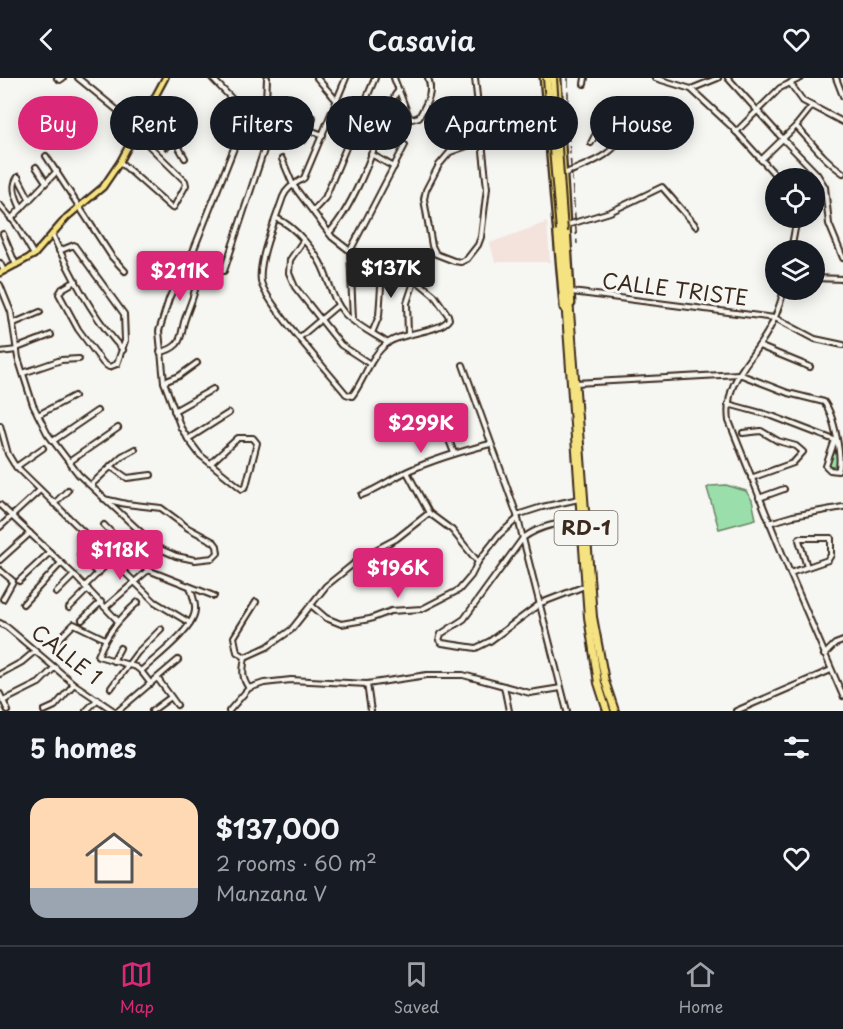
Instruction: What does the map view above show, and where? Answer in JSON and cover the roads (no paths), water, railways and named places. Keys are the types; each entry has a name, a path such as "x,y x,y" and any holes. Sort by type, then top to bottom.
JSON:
{"highway":[{"name":"RD-1","path":"545,78 564,229"},
{"name":"RD-1","path":"553,78 585,586 591,649 598,683 608,711"},
{"name":"RD-1","path":"570,343 576,384 593,617 605,681 615,711"}],"main road":[{"path":"156,96 165,78"},
{"path":"545,78 546,96"},
{"path":"558,78 559,96"},
{"path":"2,272 34,255 79,206 103,187 127,150"},
{"path":"549,150 561,292 570,343"},
{"path":"563,150 564,229 572,292 570,343"}],"street":[{"path":"57,78 60,80 63,78"},
{"path":"78,78 110,104"},
{"path":"211,463 238,438 253,438 257,443 246,486 242,489 200,454 188,439 174,411 164,382 160,352 160,326 185,262 192,254 236,143 236,116 232,99 212,78"},
{"path":"224,271 264,150 267,78"},
{"path":"317,78 333,96"},
{"path":"339,96 346,78"},
{"path":"313,211 325,198 375,78"},
{"path":"394,78 410,117 417,118 431,93 428,78"},
{"path":"475,78 477,96"},
{"path":"584,84 585,78"},
{"path":"655,78 691,89 769,168"},
{"path":"691,89 718,78"},
{"path":"729,78 817,174 825,187 829,224 843,258"},
{"path":"736,132 780,88 801,78"},
{"path":"836,78 843,96"},
{"path":"790,83 803,101 843,122"},
{"path":"329,233 339,222 354,194 399,90"},
{"path":"762,160 796,126 812,106"},
{"path":"796,126 813,143 827,163 843,173"},
{"path":"282,159 293,185 329,233 343,247 383,258 434,294 448,315 449,319 446,324 408,334 388,343 370,364 352,396 348,396 270,300 261,282 261,266 286,189 293,185 304,178 326,128"},
{"path":"314,131 323,135"},
{"path":"481,141 487,188 481,237 467,259 454,261 436,254 432,246 424,199 426,190 439,165 450,152 481,141"},
{"path":"120,162 172,208 186,185 185,181 153,150"},
{"path":"180,150 185,158"},
{"path":"353,320 350,250 402,150"},
{"path":"564,174 600,160 610,150"},
{"path":"370,154 394,167"},
{"path":"46,156 112,257 125,271"},
{"path":"36,166 46,182"},
{"path":"11,219 57,171"},
{"path":"21,209 14,188 18,177 30,200"},
{"path":"564,229 610,212 662,187 696,226"},
{"path":"0,205 16,224 34,255"},
{"path":"276,218 286,222 317,256 332,296 338,304 353,320 388,343"},
{"path":"3,234 16,266"},
{"path":"52,234 76,281 123,350"},
{"path":"303,241 290,260 289,273 295,287 341,345 370,364"},
{"path":"59,251 74,246 124,314 125,341 117,364 106,366 78,329 59,291 76,281"},
{"path":"160,352 175,346 180,340 198,281 198,271 192,254"},
{"path":"372,333 379,316 383,258"},
{"path":"0,263 2,272"},
{"path":"408,334 407,303 415,279"},
{"path":"825,279 843,279"},
{"path":"0,285 14,323 23,374 38,415 69,462 104,499 151,543 167,553 195,560 208,560 218,553 217,546 210,539 188,528 161,508 104,499"},
{"name":"CALLE TRISTE","path":"572,292 775,318"},
{"path":"781,300 775,318 733,387 728,404 729,422 769,523 843,696"},
{"path":"300,337 338,304"},
{"path":"14,323 40,312"},
{"path":"775,318 815,339 843,345"},
{"path":"0,352 17,349 51,335"},
{"path":"759,346 810,367"},
{"path":"23,374 61,360 79,359"},
{"path":"164,382 179,376 197,363"},
{"path":"463,365 517,517 567,711"},
{"path":"576,384 739,374 788,393 824,402 841,442 842,463 838,471 830,470 826,464 835,440"},
{"path":"174,411 213,389"},
{"path":"38,415 74,396"},
{"path":"728,404 772,416 841,442"},
{"path":"433,409 444,427 454,453"},
{"path":"54,441 97,411"},
{"path":"188,439 229,413"},
{"path":"0,425 8,454 16,467 134,583 164,609 190,623"},
{"path":"69,462 118,428"},
{"path":"743,433 761,431 778,441 796,446 803,452 793,463 751,478"},
{"path":"362,495 407,472 454,453 490,444"},
{"path":"16,467 43,448"},
{"path":"91,485 110,466 135,449"},
{"path":"110,466 127,478 151,475"},
{"path":"407,472 429,513 452,530 477,562"},
{"path":"759,498 784,489"},
{"path":"0,527 40,490"},
{"path":"54,504 68,490"},
{"path":"311,605 327,618 341,624 370,620 398,610 422,609 459,590 471,576 477,562 517,517 542,507 579,499"},
{"path":"0,505 74,575 117,620"},
{"path":"769,523 843,507"},
{"path":"245,657 267,647 291,630 326,586 362,557 396,539 429,513"},
{"path":"581,521 551,524 523,538 464,619 441,634 439,640 442,643 476,648 490,641 541,603 585,586"},
{"path":"104,525 148,570 214,596"},
{"path":"0,560 30,532"},
{"path":"790,573 825,562 830,558 831,538 800,537 807,567"},
{"path":"19,581 50,552"},
{"path":"80,555 98,574"},
{"path":"69,608 111,560"},
{"path":"23,604 61,563"},
{"path":"0,570 13,581 3,599"},
{"path":"106,608 148,570"},
{"path":"56,593 74,575"},
{"path":"141,671 190,623 195,611 189,586"},
{"path":"82,620 101,602"},
{"path":"138,602 117,620 98,656 141,671 151,684"},
{"path":"245,657 237,652 234,637 256,602"},
{"name":"CALLE 1","path":"0,623 74,684 116,711"},
{"path":"58,640 74,624 105,639"},
{"path":"111,688 144,646 161,629"},
{"path":"824,655 835,644 843,641"},
{"path":"113,661 120,648"},
{"path":"0,674 22,663 35,651"},
{"path":"245,657 244,681 249,688"},
{"path":"116,711 158,679 178,660"},
{"path":"3,701 39,683 55,667"},
{"path":"736,711 831,670"},
{"path":"229,711 249,688 264,683 291,680 367,684 427,675 463,675 530,693 561,688"},
{"path":"158,679 177,705"},
{"path":"44,711 55,706 74,684"},
{"path":"367,684 371,711"},
{"path":"504,685 509,711"},
{"path":"0,694 8,711"},
{"path":"152,711 171,697"},
{"path":"86,711 98,699"}],"railway":[{"path":"568,78 568,127 577,244"}]}
